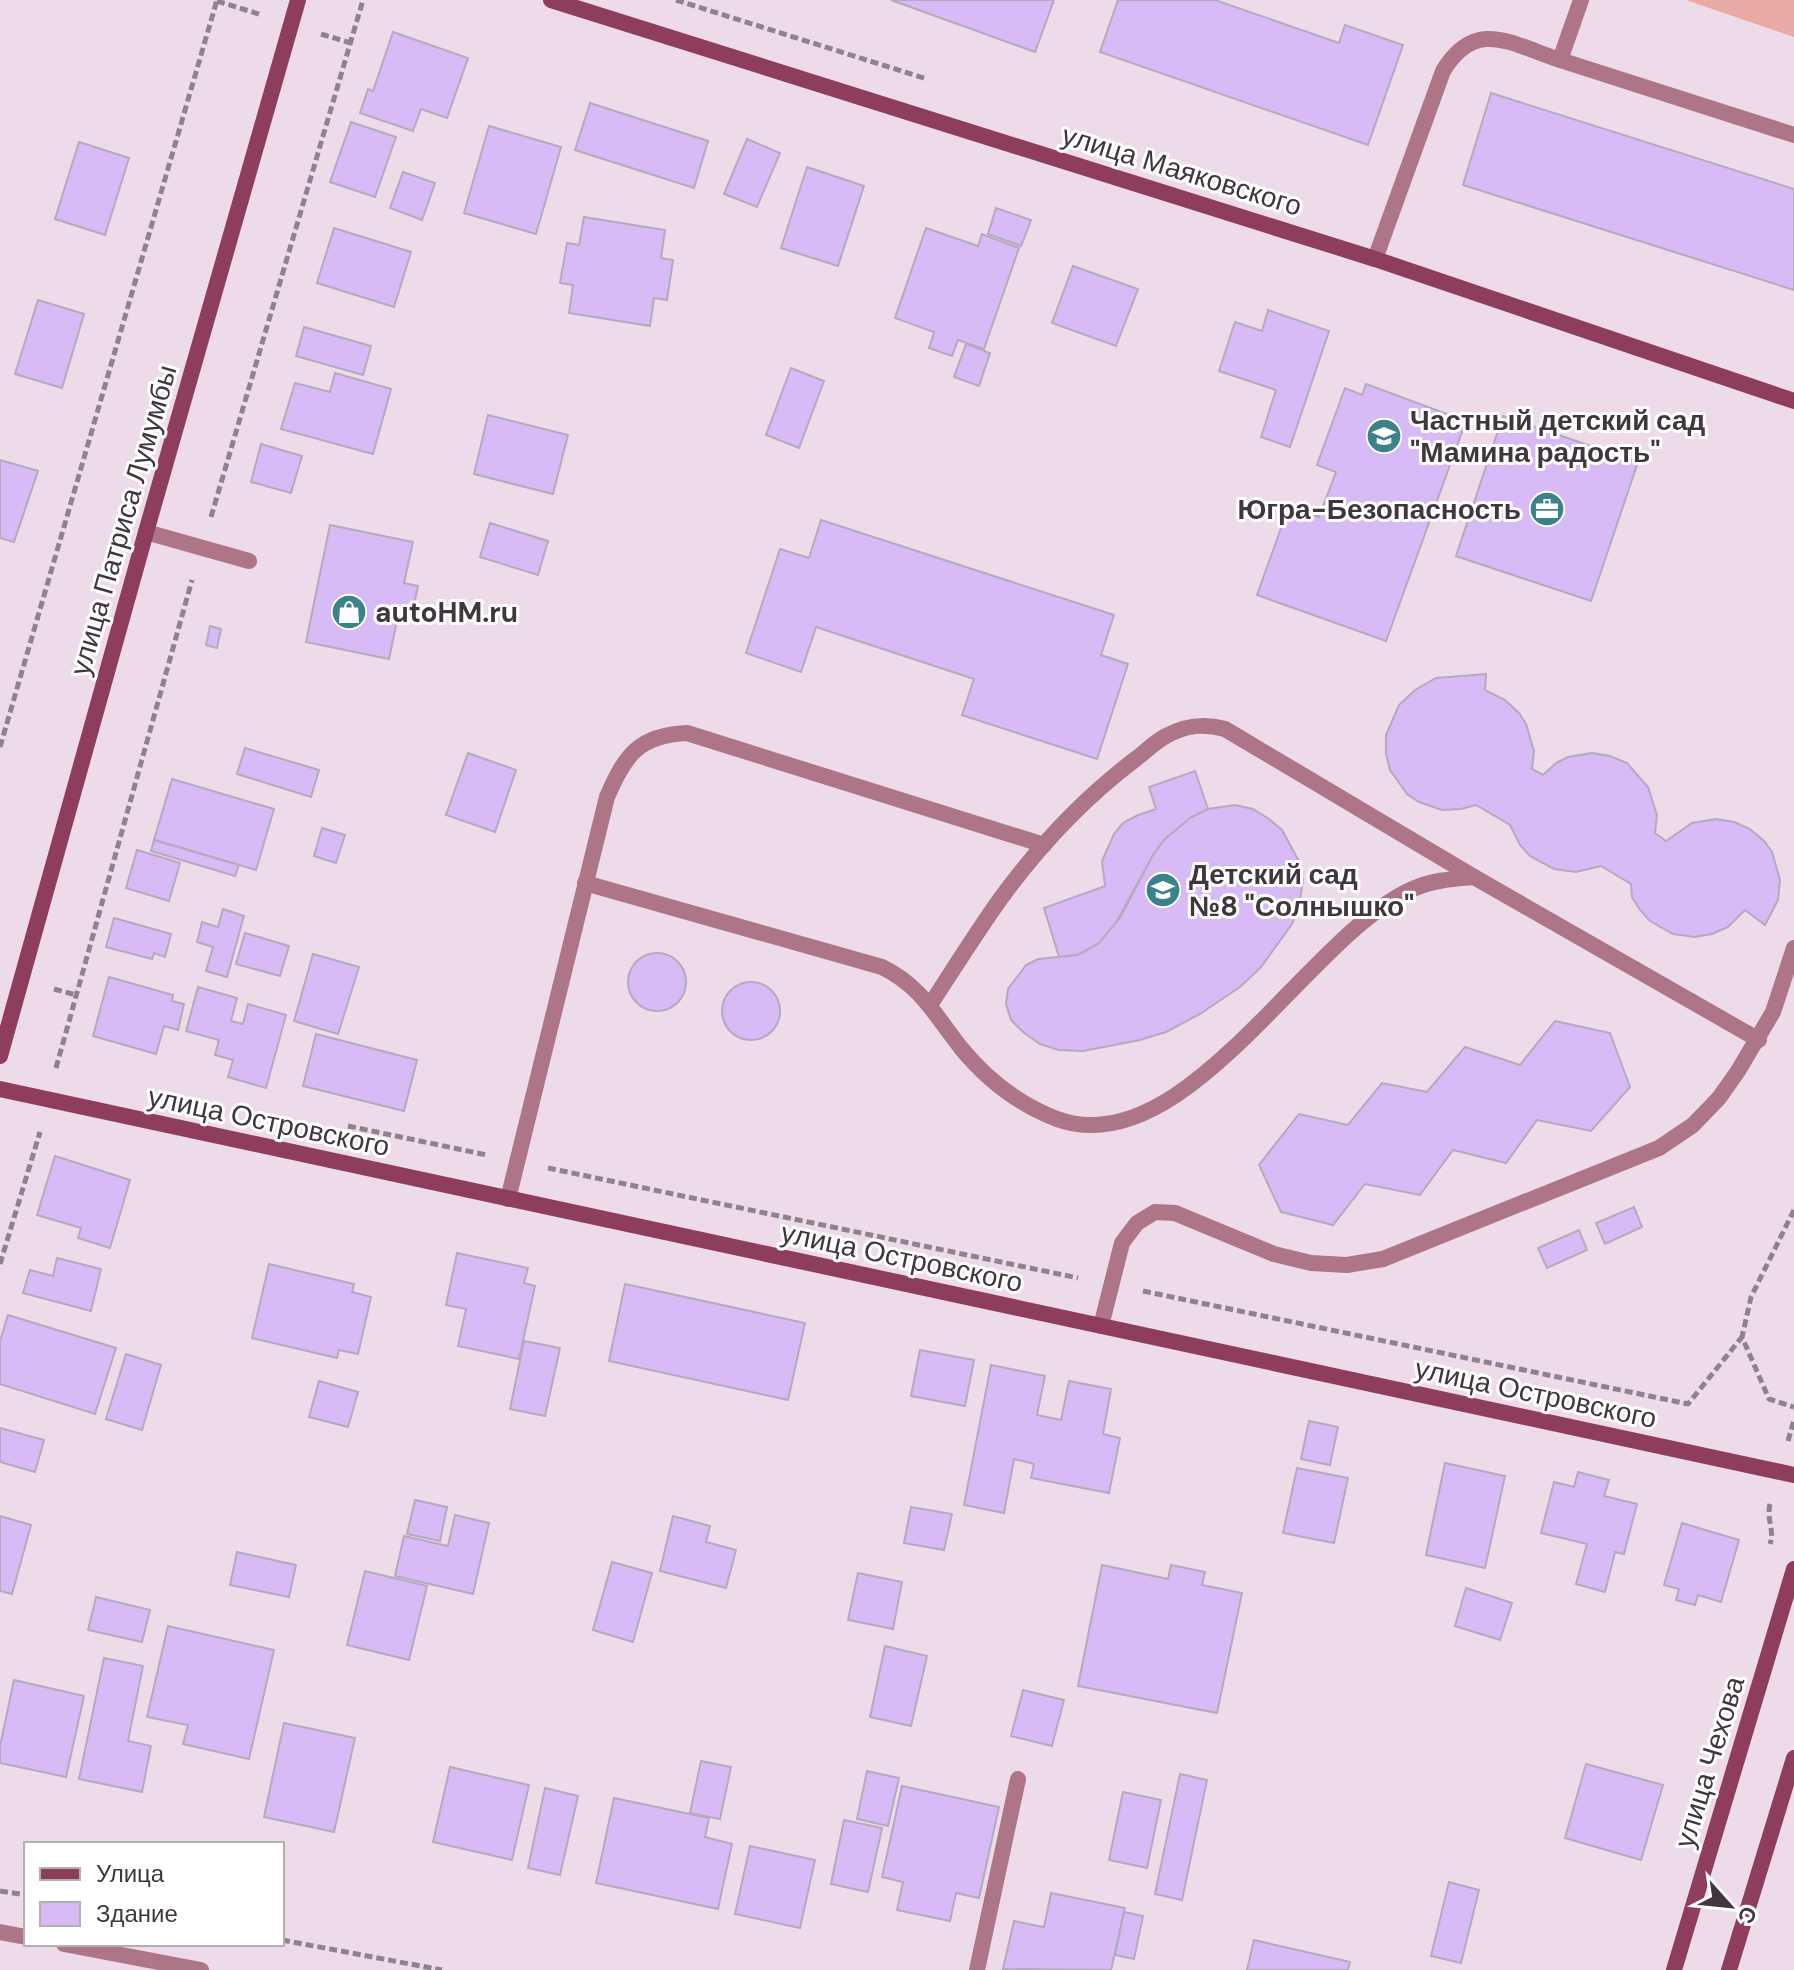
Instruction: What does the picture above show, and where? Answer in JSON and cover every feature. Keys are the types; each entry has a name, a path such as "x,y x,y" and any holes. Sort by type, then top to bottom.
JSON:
{"street":[{"name":"улица Патриса Лумумбы","path":"0,1056 298,0"},
{"name":"улица Маяковского","path":"551,0 1375,259 1794,401"},
{"path":"1560,60 1581,0"},
{"path":"1375,259 1443,71 1455,52 1471,40 1491,38 1794,135"},
{"path":"146,532 249,561"},
{"path":"930,1005 1001,898 1044,845 1094,793 1166,736 1192,726 1208,724 1225,729 1474,877 1759,1040"},
{"path":"508,1199 607,797 619,770 644,741 665,734 687,733 1044,845"},
{"path":"585,883 882,967 901,976 930,1005 971,1059 1006,1094 1036,1111 1063,1121 1098,1126 1127,1121 1190,1086 1349,935 1384,906 1413,889 1437,881 1474,877"},
{"path":"1101,1326 1122,1243 1137,1223 1155,1212 1175,1213 1274,1254 1311,1263 1347,1265 1383,1259 1659,1148 1693,1125 1719,1098 1759,1040 1773,1012 1794,948"},
{"name":"улица Островского","path":"0,1089 1794,1475"},
{"name":"улица Чехова","path":"1674,1970 1794,1569"},
{"path":"1729,1970 1794,1758"},
{"path":"977,1970 1018,1779"},
{"path":"0,1932 24,1937"},
{"path":"75,1946 201,1970"}],"path":[{"path":"0,747 217,0"},
{"path":"0,1264 202,548 363,0"},
{"path":"57,1064 72,1068"},
{"path":"333,1123 1688,1404 1742,1337 1751,1297 1794,1210"},
{"path":"1742,1337 1769,1399 1794,1407"},
{"path":"0,1891 24,1895"},
{"path":"284,1940 442,1970"}],"shaded area":[{"path":"1686,0 1794,0 1794,37"}],"building":[{"path":"891,0 1054,0 1035,52"},
{"path":"1118,0 1215,0 1339,43 1345,25 1403,45 1368,145 1100,52"},
{"path":"393,32 468,58 447,118 421,109 413,131 360,113 368,89 373,91"},
{"path":"1491,93 1794,189 1794,290 1463,185"},
{"path":"590,103 708,141 694,188 575,150"},
{"path":"351,122 396,137 375,197 330,182"},
{"path":"489,126 561,147 536,234 464,213"},
{"path":"747,139 780,153 757,207 724,194"},
{"path":"79,142 129,158 105,235 55,219"},
{"path":"807,167 864,186 838,266 781,248"},
{"path":"403,172 435,183 422,220 390,208"},
{"path":"996,208 1031,220 1021,246 988,234"},
{"path":"584,217 665,230 661,258 673,260 667,300 654,298 650,326 569,313 573,285 560,283 567,243 579,245"},
{"path":"334,228 411,252 394,307 317,283"},
{"path":"926,228 978,246 982,234 1019,248 984,349 958,340 952,356 929,348 934,332 895,318"},
{"path":"1073,266 1138,289 1116,346 1052,323"},
{"path":"38,300 84,314 62,388 15,374"},
{"path":"1268,310 1329,331 1290,447 1261,437 1276,390 1219,371 1235,322 1262,331"},
{"path":"304,327 371,346 363,375 296,356"},
{"path":"966,344 990,353 979,386 954,377"},
{"path":"791,368 824,381 799,448 766,435"},
{"path":"335,373 391,389 373,454 281,429 295,383 330,392"},
{"path":"1366,384 1466,421 1386,641 1257,595 1289,506 1319,517 1336,472 1317,465 1345,388 1362,395"},
{"path":"488,415 568,435 553,494 474,474"},
{"name":"Югра-Безопасность","path":"1503,416 1638,462 1591,601 1456,556"},
{"path":"261,444 302,456 291,493 251,482"},
{"path":"0,460 38,471 14,542 0,538"},
{"path":"821,520 1114,615 1101,655 1128,664 1097,759 962,715 974,679 816,627 801,672 746,653 780,549 809,558"},
{"path":"490,523 548,541 538,575 480,557"},
{"path":"330,525 413,542 404,583 418,586 411,619 398,616 389,659 306,642"},
{"path":"210,626 221,629 217,648 206,645"},
{"path":"1486,674 1485,690 1505,700 1526,724 1534,751 1532,769 1543,775 1568,757 1592,753 1610,756 1627,763 1648,787 1657,815 1655,833 1666,841 1692,823 1716,819 1750,829 1764,841 1772,852 1780,880 1778,900 1765,925 1745,910 1728,927 1712,934 1695,937 1673,934 1650,921 1640,910 1632,897 1631,884 1601,866 1576,872 1554,869 1530,856 1520,845 1510,825 1476,805 1442,810 1407,794 1390,770 1386,754 1386,735 1399,705 1415,690 1436,678"},
{"path":"245,748 319,770 311,797 237,774"},
{"path":"468,753 516,770 495,832 446,815"},
{"path":"1195,771 1208,809 1190,818 1164,840 1111,932 1098,944 1078,955 1059,957 1044,908 1105,886 1102,861 1114,834 1123,823 1156,809 1149,787"},
{"path":"172,779 274,809 256,870 154,840"},
{"path":"1235,805 1253,809 1282,830 1300,863 1303,881 1292,924 1261,967 1240,987 1200,1014 1166,1032 1140,1040 1083,1051 1059,1050 1040,1044 1023,1032 1011,1020 1006,1004 1008,989 1026,965 1038,959 1078,955 1098,944 1120,918 1164,840 1190,818 1208,809"},
{"path":"322,828 345,835 336,863 314,856"},
{"path":"154,840 239,865 235,876 151,851"},
{"path":"137,850 180,863 169,901 126,888"},
{"path":"223,909 244,916 227,977 206,971 213,947 197,942 202,922 218,927"},
{"path":"114,918 171,934 165,957 154,953 152,959 106,947"},
{"path":"245,933 289,946 280,976 236,964"},
{"path":"657,953 678,961 686,982 678,1003 657,1011 636,1003 628,982 636,961"},
{"path":"313,954 359,967 338,1034 294,1021"},
{"path":"109,977 173,995 172,1001 184,1004 178,1030 164,1026 156,1054 93,1036"},
{"path":"751,982 772,990 780,1011 772,1032 751,1040 730,1032 722,1011 730,990"},
{"path":"198,987 237,998 231,1021 243,1024 248,1004 286,1015 266,1088 228,1077 233,1060 215,1055 219,1040 186,1031"},
{"path":"1555,1021 1610,1033 1630,1087 1591,1131 1537,1120 1506,1163 1453,1150 1420,1195 1365,1184 1333,1225 1281,1212 1259,1165 1299,1114 1348,1125 1382,1083 1427,1092 1465,1047 1520,1065"},
{"path":"316,1034 417,1060 404,1111 303,1086"},
{"path":"55,1156 130,1180 110,1248 78,1238 81,1228 37,1215"},
{"path":"1634,1207 1642,1227 1605,1244 1596,1223"},
{"path":"1579,1230 1587,1250 1547,1268 1538,1248"},
{"path":"457,1253 528,1268 524,1283 535,1286 519,1359 458,1346 466,1309 446,1305"},
{"path":"57,1258 101,1269 91,1311 23,1293 30,1270 53,1276"},
{"path":"269,1264 354,1284 352,1292 371,1297 358,1354 339,1350 337,1358 252,1338"},
{"path":"625,1284 805,1323 788,1400 609,1361"},
{"path":"8,1315 116,1348 95,1414 0,1384 0,1341"},
{"path":"524,1341 560,1348 545,1416 510,1409"},
{"path":"920,1350 974,1360 965,1406 911,1396"},
{"path":"126,1354 161,1365 142,1430 106,1419"},
{"path":"991,1365 1045,1376 1037,1415 1061,1420 1069,1381 1111,1389 1103,1434 1120,1438 1109,1493 1031,1478 1034,1464 1014,1459 1004,1513 964,1505"},
{"path":"319,1381 358,1392 348,1427 309,1417"},
{"path":"1309,1421 1338,1427 1330,1465 1301,1459"},
{"path":"0,1428 44,1440 35,1472 0,1462"},
{"path":"1445,1463 1505,1476 1485,1568 1426,1555"},
{"path":"1297,1468 1348,1478 1334,1543 1283,1533"},
{"path":"1578,1472 1609,1480 1604,1496 1637,1504 1624,1554 1615,1552 1605,1592 1576,1584 1587,1544 1541,1533 1554,1482 1574,1487"},
{"path":"415,1500 447,1507 440,1541 407,1534"},
{"path":"911,1507 952,1514 944,1550 904,1543"},
{"path":"455,1515 489,1523 473,1594 395,1576 404,1536 448,1546"},
{"path":"0,1516 31,1525 12,1594 0,1591"},
{"path":"673,1516 710,1526 706,1542 736,1550 726,1588 660,1571"},
{"path":"1682,1523 1739,1540 1721,1602 1698,1595 1695,1605 1676,1600 1679,1589 1664,1585"},
{"path":"237,1552 296,1565 289,1597 230,1585"},
{"path":"612,1562 652,1573 633,1642 593,1630"},
{"path":"1102,1565 1168,1579 1171,1565 1205,1572 1202,1585 1242,1593 1217,1713 1078,1686"},
{"path":"365,1571 427,1586 409,1660 347,1645"},
{"path":"858,1573 902,1582 893,1629 848,1620"},
{"path":"1466,1588 1512,1603 1500,1640 1455,1626"},
{"path":"96,1597 150,1610 142,1642 88,1630"},
{"path":"168,1626 274,1650 249,1759 183,1744 188,1725 147,1717"},
{"path":"885,1646 927,1656 911,1726 870,1717"},
{"path":"104,1658 143,1666 128,1741 151,1746 142,1792 79,1779"},
{"path":"14,1680 84,1696 66,1777 0,1763 0,1746"},
{"path":"1023,1690 1064,1700 1052,1746 1011,1736"},
{"path":"284,1723 355,1738 334,1832 264,1817"},
{"path":"701,1761 731,1767 720,1819 690,1813"},
{"path":"1586,1764 1663,1785 1641,1860 1565,1838"},
{"path":"450,1767 529,1785 512,1860 433,1842"},
{"path":"867,1771 899,1778 888,1826 857,1819"},
{"path":"1180,1774 1207,1780 1182,1900 1155,1894"},
{"path":"902,1786 999,1807 979,1898 956,1893 950,1921 897,1910 903,1882 882,1877"},
{"path":"545,1788 578,1796 560,1875 528,1868"},
{"path":"1123,1792 1161,1800 1147,1868 1109,1860"},
{"path":"614,1798 709,1818 705,1837 732,1844 718,1909 596,1883"},
{"path":"844,1820 882,1828 868,1892 831,1884"},
{"path":"750,1846 815,1860 800,1928 735,1914"},
{"path":"1449,1882 1479,1890 1461,1963 1431,1956"},
{"path":"1051,1893 1125,1908 1111,1970 1003,1969 1014,1921 1044,1927"},
{"path":"1124,1912 1143,1916 1134,1959 1115,1955"},
{"path":"1254,1940 1350,1962 1348,1970 1247,1970"}],"place":[{"name":"Частный детский сад \"Мамина радость\"","path":"1384,436"},
{"name":"Югра-Безопасность","path":"1547,509"},
{"name":"autoHM.ru","path":"349,612"},
{"name":"Детский сад №8 \"Солнышко\"","path":"1163,890"}]}
